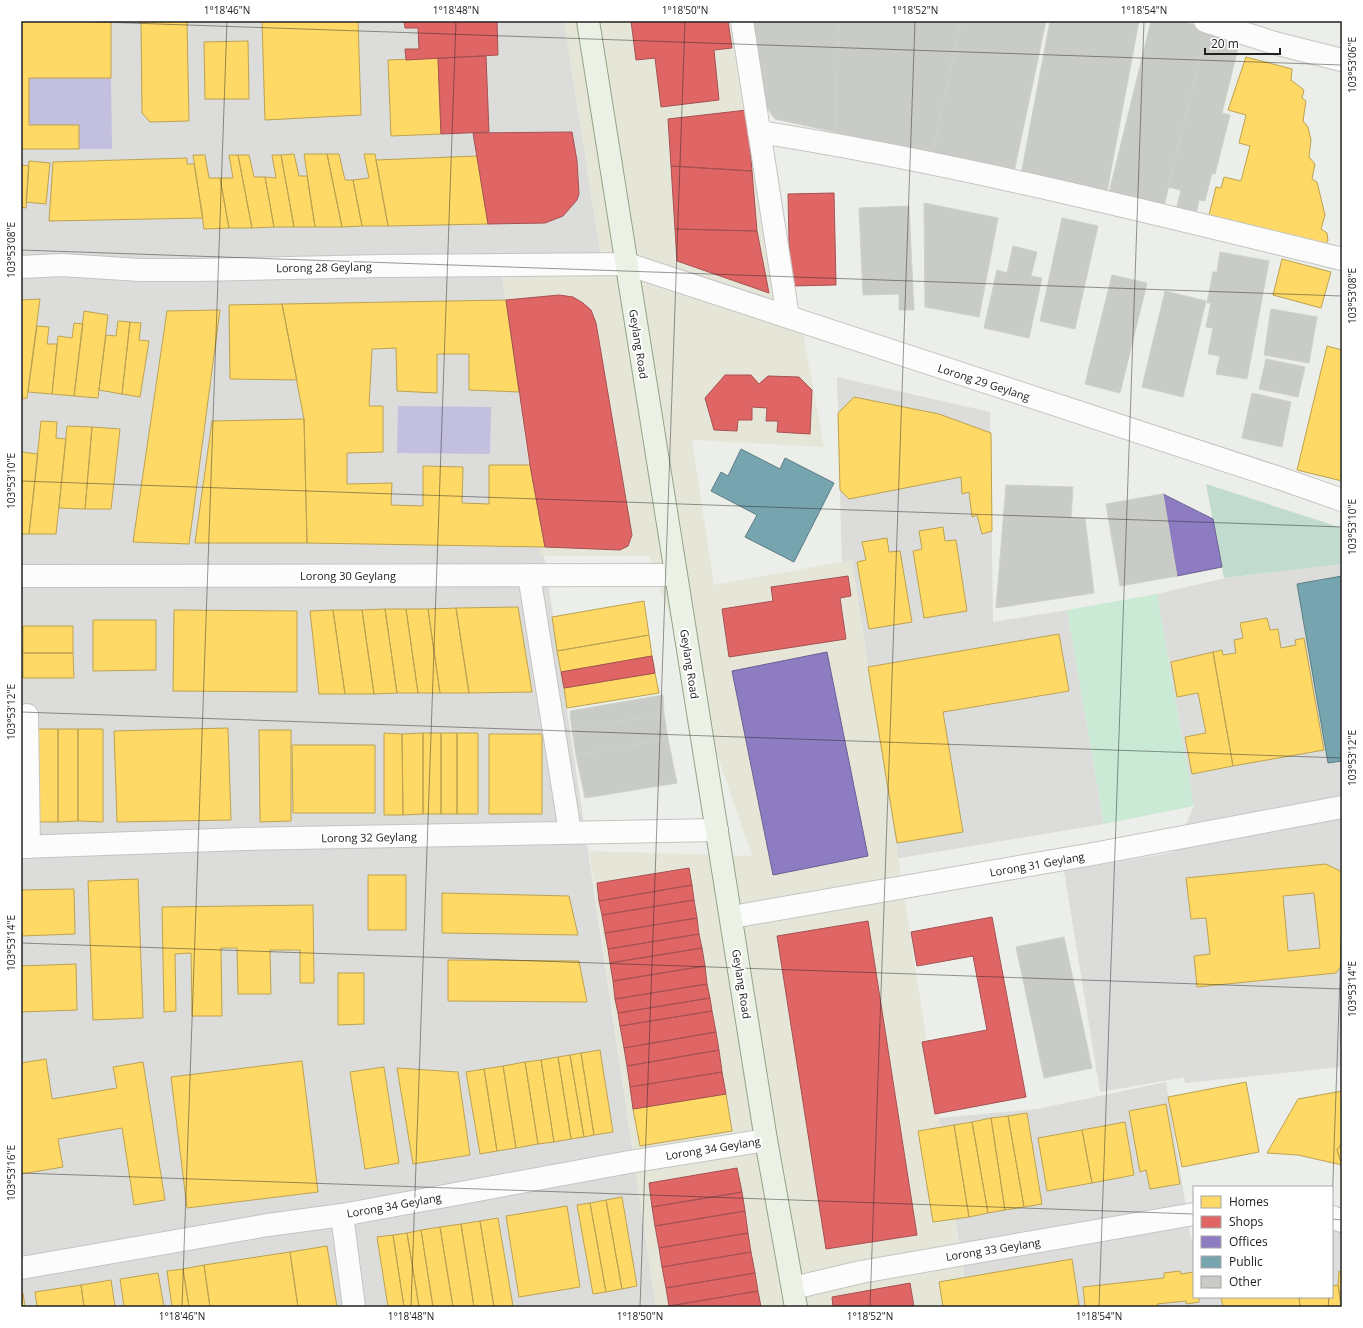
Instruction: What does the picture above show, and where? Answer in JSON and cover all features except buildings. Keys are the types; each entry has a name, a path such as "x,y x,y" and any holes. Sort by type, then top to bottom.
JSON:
{"main road":[{"name":"Geylang Road","path":"588,21 732,917 766,1140 794,1298"}],"street":[{"path":"742,21 788,317"},
{"path":"1205,21 1278,44 1342,60"},
{"path":"759,132 818,141 1054,190 1342,259"},
{"name":"Lorong 28 Geylang","path":"21,267 62,265 140,270 196,270 381,266 626,264"},
{"name":"Lorong 29 Geylang","path":"626,264 1342,500"},
{"path":"529,575 570,832"},
{"name":"Lorong 30 Geylang","path":"21,576 676,575"},
{"path":"25,847 27,715"},
{"name":"Lorong 31 Geylang","path":"732,917 1093,854 1342,807"},
{"name":"Lorong 32 Geylang","path":"25,847 228,840 717,830"},
{"name":"Lorong 34 Geylang","path":"21,1268 268,1225 342,1215 629,1162 766,1140"},
{"name":"Lorong 33 Geylang","path":"794,1298 861,1272 1193,1214"},
{"path":"342,1215 354,1307"}],"shaded area":[{"path":"21,21 564,21 604,276 502,274 656,1307 21,1307"},
{"path":"564,21 746,21 824,447 692,440 714,585 852,560 968,1307 656,1307 589,851 752,856 649,556 541,556 502,274 604,275"},
{"path":"29,78 111,78 112,149 79,149 78,125 29,125"},
{"path":"837,377 990,412 993,622 1067,610 1104,824 882,861 844,648"},
{"path":"398,406 491,407 490,454 397,453"},
{"path":"1342,564 1342,1067 1185,1083 1159,883 1194,806 1157,594 1225,578"},
{"path":"1175,852 1210,1073 1100,1092 1064,871"},
{"path":"1166,1082 1191,1239 1193,1239 1193,1298 1333,1298 1333,1227 1342,1226 1342,1307 969,1307 939,1118 1037,1109"}],"green space":[{"path":"1206,484 1342,528 1342,564 1224,578"},
{"path":"1157,594 1194,806 1104,824 1067,610"}]}
